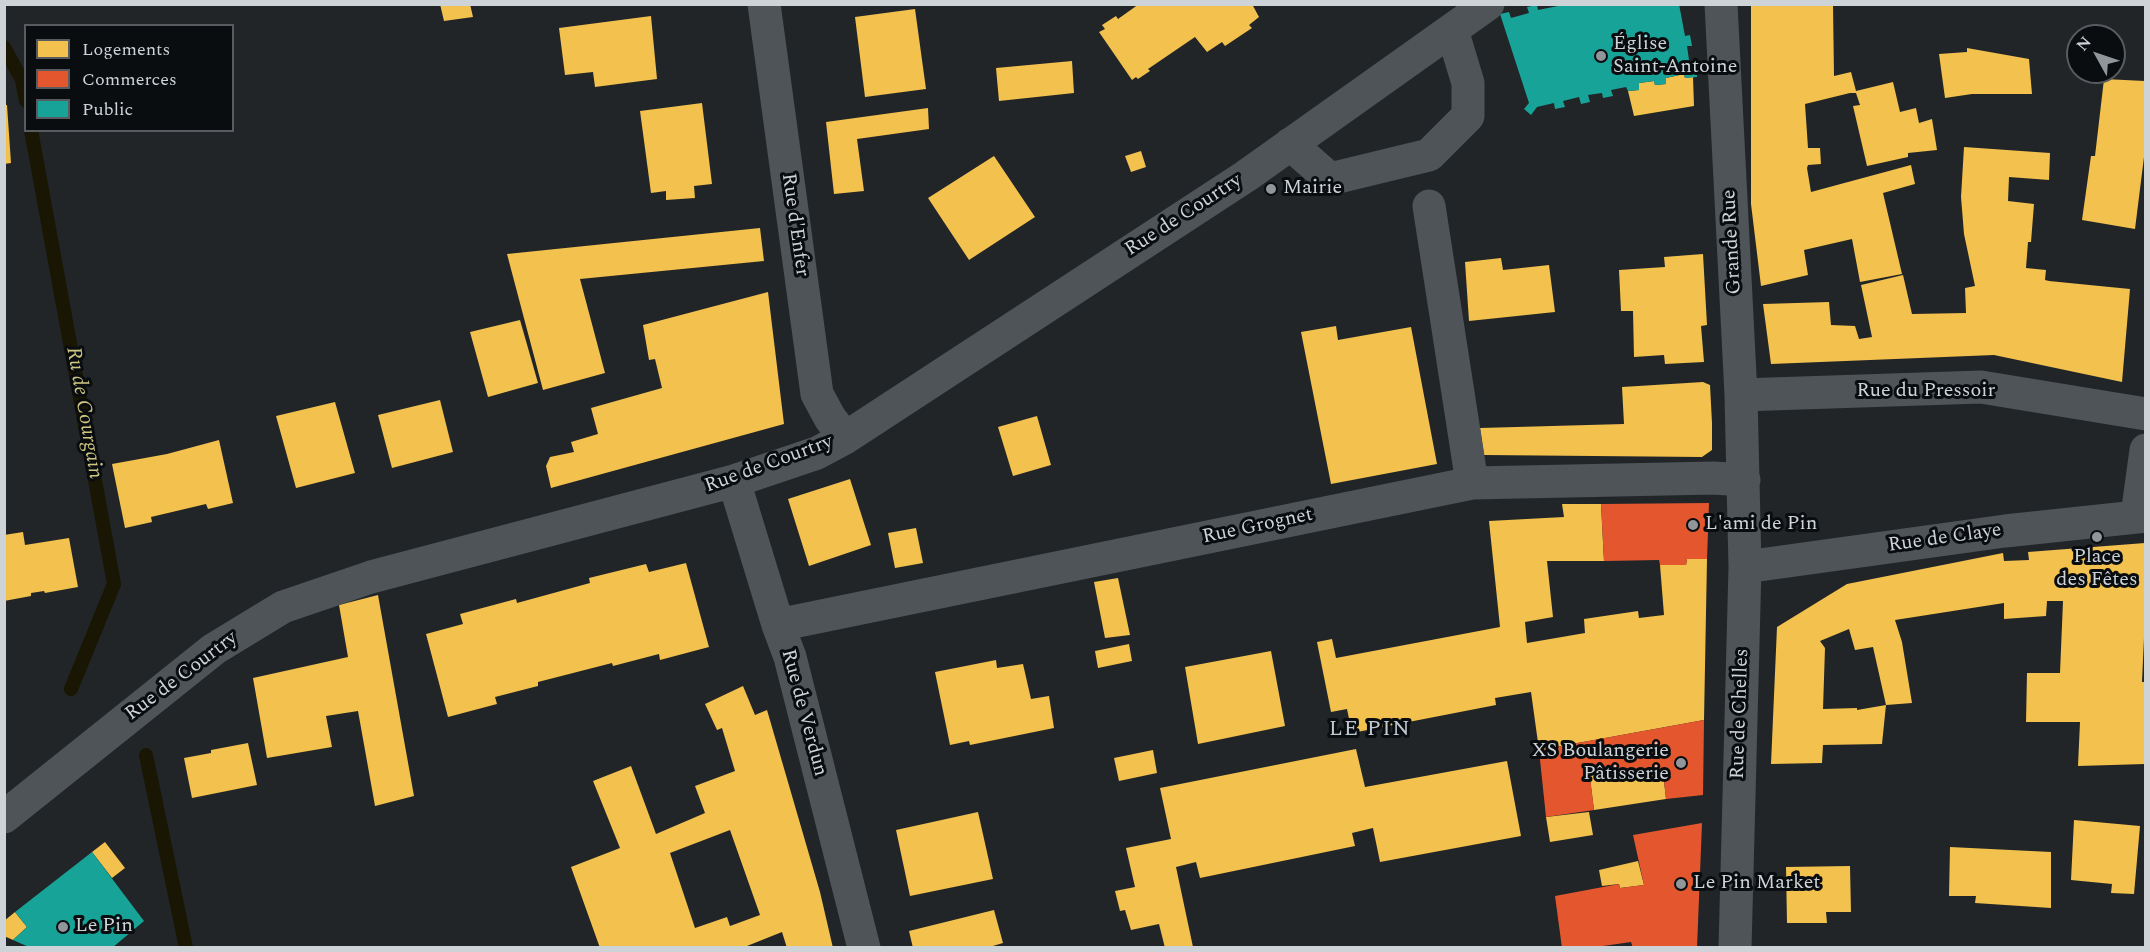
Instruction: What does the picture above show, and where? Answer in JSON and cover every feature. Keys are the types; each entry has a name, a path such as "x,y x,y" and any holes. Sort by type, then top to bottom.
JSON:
{"street":[{"name":"Rue d'Enfer","path":"764,4 817,394 830,418 845,438"},
{"name":"Rue de Courtry","path":"4,816 214,649 283,607 371,577 734,481 817,453 845,438 1246,176 1488,4"},
{"name":"Grande Rue","path":"1721,4 1744,480"},
{"path":"1290,144 1330,179 1429,155 1468,116 1468,82 1452,30"},
{"path":"1429,206 1472,483"},
{"name":"Rue du Pressoir","path":"1741,395 1981,387 2145,414"},
{"path":"2141,516 2145,450"},
{"name":"Rue Grognet","path":"778,625 1472,483 1714,478 1744,480"},
{"name":"Rue de Chelles","path":"1735,948 1745,567 1744,480"},
{"name":"Rue de Verdun","path":"734,481 790,657 864,948"},
{"name":"Rue de Claye","path":"1745,567 2005,531 2141,516"}],"building: Logements":[{"path":"440,4 470,4 473,17 444,21"},
{"path":"1139,4 1252,4 1259,17 1249,25 1252,28 1225,46 1222,42 1207,52 1195,37 1148,69 1150,71 1132,80 1099,32 1105,29 1102,25 1116,16 1118,19"},
{"path":"1751,5 1833,5 1834,76 1851,72 1856,91 1893,82 1900,112 1916,108 1919,123 1932,119 1937,150 1908,153 1908,157 1867,166 1853,106 1860,105 1856,93 1805,104 1808,148 1820,148 1821,164 1808,165 1807,168 1811,192 1911,165 1915,184 1883,193 1902,274 1860,282 1852,239 1804,250 1808,275 1761,286 1751,204"},
{"path":"915,9 926,89 865,97 855,17"},
{"path":"651,16 657,79 595,87 593,72 565,75 559,28"},
{"path":"1967,48 2029,59 2032,94 1972,94 1945,98 1939,54 1967,52"},
{"path":"1072,61 1074,93 999,101 996,68"},
{"path":"1684,74 1685,78 1693,77 1694,106 1634,116 1628,91 1639,90 1639,83 1654,81 1655,85 1666,84 1666,78"},
{"path":"2126,80 2145,81 2145,149 2135,229 2082,220 2091,156 2095,156 2103,84 2126,84"},
{"path":"702,103 712,184 694,186 695,198 666,200 666,191 651,193 640,111"},
{"path":"4,105 7,105 11,163 4,164"},
{"path":"928,108 929,129 857,139 864,191 834,194 826,122"},
{"path":"1964,147 2050,153 2049,180 2009,177 2008,201 2034,204 2026,268 2046,270 2045,280 2049,281 2130,289 2122,382 1994,355 1771,364 1763,304 1829,302 1831,325 1855,326 1859,339 1872,337 1861,285 1903,275 1912,314 1966,313 1965,288 1975,286 1964,234 1961,197"},
{"path":"1141,151 1146,167 1131,172 1125,156"},
{"path":"994,156 1035,217 969,260 928,198"},
{"path":"760,228 764,261 580,279 605,373 543,390 507,254"},
{"path":"1703,254 1707,325 1701,326 1704,362 1665,364 1664,355 1634,357 1633,311 1621,311 1619,270 1665,267 1664,257"},
{"path":"1501,258 1503,270 1549,265 1555,312 1469,321 1465,262"},
{"path":"768,292 784,424 551,488 546,466 550,457 574,452 571,442 598,434 591,408 662,388 655,359 649,360 643,325"},
{"path":"520,320 538,383 488,397 470,332"},
{"path":"1336,326 1338,340 1411,327 1437,464 1331,484 1301,332"},
{"path":"1703,382 1710,385 1712,450 1702,457 1484,455 1480,428 1624,424 1622,387"},
{"path":"440,400 453,452 392,468 378,415"},
{"path":"335,402 355,473 296,488 276,416"},
{"path":"1037,416 1051,465 1013,476 998,427"},
{"path":"219,440 233,503 208,509 206,504 151,517 152,522 125,528 112,464 167,454"},
{"path":"850,479 871,545 809,566 788,499"},
{"path":"1562,504 1601,504 1604,561 1547,561 1553,617 1525,622 1527,643 1585,633 1584,619 1638,611 1639,618 1664,615 1660,565 1686,565 1687,559 1707,559 1704,720 1539,750 1531,692 1495,698 1496,705 1352,733 1347,709 1331,712 1317,642 1332,639 1336,658 1500,627 1489,521 1564,517"},
{"path":"916,528 923,563 895,568 888,533"},
{"path":"23,532 25,545 69,538 78,587 31,593 31,596 4,601 4,535"},
{"path":"2145,543 2142,682 2145,682 2145,764 2078,766 2080,722 2026,722 2027,673 2060,673 2063,601 2047,601 2046,616 2004,619 2004,603 1895,620 1902,642 1912,703 1886,705 1882,744 1823,745 1822,763 1771,764 1777,627 1847,584 2003,553 2004,561 2029,560 2028,552","holes":["1849,629 1855,650 1873,647 1886,705 1857,710 1857,708 1823,709 1825,648 1820,641"]},
{"path":"686,563 709,647 660,660 659,654 613,666 612,663 538,682 538,686 495,697 497,704 448,717 426,634 463,624 460,614 516,599 517,603 590,583 589,578 646,564 649,572"},
{"path":"1118,578 1130,635 1105,638 1094,582"},
{"path":"378,595 414,796 375,806 358,711 326,716 332,747 267,758 253,678 348,657 339,605"},
{"path":"1129,644 1132,661 1098,668 1095,651"},
{"path":"1271,651 1285,726 1198,744 1185,667"},
{"path":"996,660 997,668 1023,664 1031,699 1049,696 1054,728 970,745 969,741 950,745 935,672"},
{"path":"743,686 755,715 767,710 820,892 833,948 787,948 782,932 742,948 600,948 571,867 620,848 593,781 631,766 656,834 705,813 695,786 735,771 722,728 717,730 705,704","holes":["730,830 760,915 730,926 727,917 695,928 670,853"]},
{"path":"248,743 257,785 192,798 184,758"},
{"path":"1356,749 1365,787 1507,761 1521,836 1380,862 1373,828 1352,833 1355,846 1200,878 1196,862 1176,867 1193,947 1165,948 1159,924 1131,930 1125,910 1120,911 1115,891 1135,887 1126,848 1171,839 1160,788"},
{"path":"1153,750 1157,773 1119,781 1114,758"},
{"path":"1589,770 1663,772 1666,799 1594,810"},
{"path":"978,812 993,879 910,896 896,830"},
{"path":"1589,812 1593,835 1550,842 1546,817"},
{"path":"2074,820 2140,826 2134,894 2111,893 2112,884 2071,880"},
{"path":"105,842 125,868 112,878 92,852"},
{"path":"1950,847 2051,852 2051,908 1975,903 1976,896 1949,896"},
{"path":"1638,861 1644,885 1620,888 1619,884 1602,886 1599,870"},
{"path":"1850,866 1851,912 1826,912 1827,923 1787,923 1786,867"},
{"path":"994,910 1003,943 986,948 913,948 909,931"},
{"path":"15,912 27,927 13,940 4,936 4,921"}],"building: Commerces":[{"path":"1709,503 1707,559 1687,559 1686,565 1660,565 1659,560 1604,561 1601,504"},
{"path":"1704,720 1703,795 1666,799 1663,772 1589,770 1594,810 1546,817 1539,750"},
{"path":"1702,823 1697,948 1633,948 1631,942 1589,948 1562,948 1555,896 1619,884 1620,888 1644,885 1633,835"}],"building: Public":[{"name":"Église Saint-Antoine","path":"1557,4 1679,4 1685,36 1690,35 1692,46 1687,46 1690,67 1697,66 1697,77 1685,78 1684,74 1666,78 1666,84 1655,85 1654,81 1639,83 1639,90 1628,91 1626,87 1611,90 1613,96 1603,98 1602,93 1588,95 1590,102 1581,104 1579,97 1563,101 1565,107 1555,109 1554,103 1537,107 1531,115 1524,109 1529,103 1500,14 1509,12 1511,18 1529,13 1527,7 1537,5 1538,10 1558,6"},
{"path":"92,852 144,921 112,948 31,948 13,940 27,927 15,912"}],"waterway":[{"name":"Ru de Courgain","path":"4,47 22,80 24,90"},
{"name":"Ru de Courgain","path":"31,132 114,584 71,689"},
{"name":"Ru de Courgain","path":"146,755 186,948"}],"place":[{"name":"Église Saint-Antoine","path":"1601,56"},
{"name":"Mairie","path":"1271,189"},
{"name":"L'ami de Pin","path":"1693,525"},
{"name":"Place des Fêtes","path":"2097,537"},
{"name":"XS Boulangerie Pâtisserie","path":"1681,763"},
{"name":"Le Pin Market","path":"1681,884"},
{"name":"Le Pin","path":"63,927"}],"district":[{"name":"LE PIN","path":"1370,731"}]}
